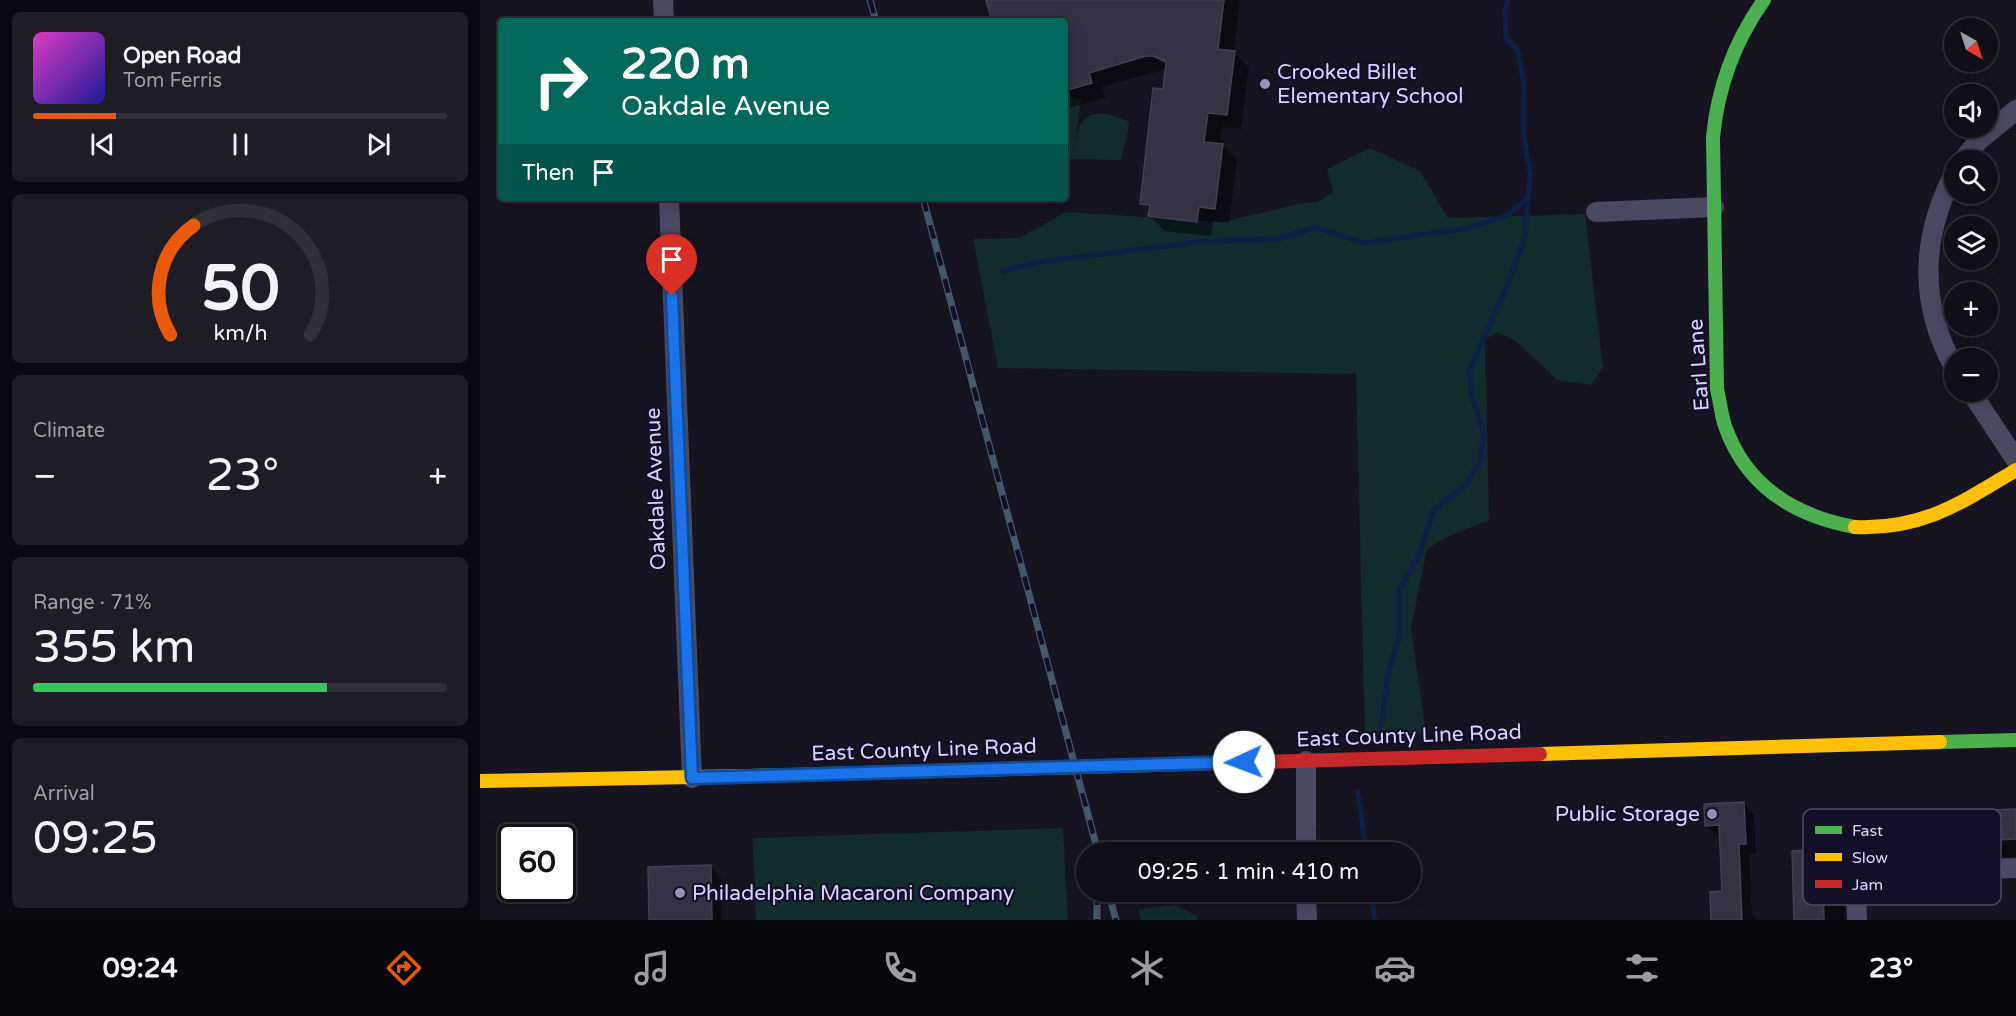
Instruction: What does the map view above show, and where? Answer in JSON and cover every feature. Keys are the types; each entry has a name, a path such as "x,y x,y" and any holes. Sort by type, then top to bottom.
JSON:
{"main road":[{"name":"Earl Lane","path":"1764,0 1739,38 1720,86 1714,112 1717,389 1725,428 1743,461 1767,490 1797,512 1836,524 1874,528 1916,522 1954,506 2016,470"},
{"name":"East County Line Road","path":"480,781 692,778 2016,740"}],"street":[{"path":"663,0 664,18"},
{"path":"1971,150 1978,141 2016,110"},
{"path":"1944,192 1931,233 1929,267 1930,302 1938,334 1945,348"},
{"name":"Oakdale Avenue","path":"669,201 692,778"},
{"path":"1596,212 1714,207"},
{"path":"1978,402 2016,460"},
{"path":"1306,761 1306,842"},
{"path":"2001,869 2016,868"},
{"path":"1306,902 1307,920"},
{"path":"1857,905 1857,920"}],"green space":[{"path":"1068,97 1081,99 1075,144 1080,125 1091,115 1104,114 1130,122 1121,160 1068,159"},
{"path":"1370,148 1420,171 1448,218 1585,214 1603,368 1591,385 1557,380 1516,341 1497,332 1485,339 1489,520 1449,536 1427,549 1411,628 1426,733 1365,734 1356,374 998,368 973,239 1019,238 1066,212 1223,222 1298,204 1318,202 1333,191 1327,169"},
{"path":"1063,828 1068,920 756,920 753,838"},
{"path":"1175,905 1198,916 1197,920 1141,920 1138,909"}],"building":[{"path":"986,0 1224,0 1218,49 1235,51 1227,115 1208,113 1204,142 1223,144 1215,209 1199,207 1197,222 1148,216 1150,205 1140,204 1153,88 1163,89 1166,62 1153,56 1146,56 1089,73 1092,83 1068,90 1068,18 991,18"},
{"path":"1744,802 1746,844 1739,844 1742,920 1711,920 1710,892 1722,891 1719,825 1705,826 1704,804"},
{"path":"2016,809 2016,839 2001,840 2001,810"},
{"path":"1803,850 1803,905 1824,905 1824,920 1794,920 1792,851"},
{"name":"Philadelphia Macaroni Company","path":"711,865 712,920 649,920 648,867"}],"waterway":[{"path":"1381,729 1389,669 1399,638 1399,591 1419,556 1434,509 1465,486 1480,461 1484,434 1471,392 1470,370 1507,286 1525,238 1530,174 1523,128 1524,86 1518,51 1506,37 1505,11 1508,0"},
{"path":"1003,271 1039,262 1206,241 1279,239 1316,227 1363,243 1469,228 1508,215 1528,198"},
{"path":"1358,792 1365,842"},
{"path":"1373,902 1375,920"}],"railway":[{"path":"870,0 875,18"},
{"path":"924,201 1095,842"},
{"path":"1097,902 1097,920"},
{"path":"1111,902 1116,920"}],"traffic: fast":[{"path":"1764,0 1736,48 1723,82 1715,118 1713,137 1717,389 1725,426 1734,447 1759,481 1775,495 1793,506 1812,515 1855,527"},
{"path":"1940,742 2016,740"},
{"path":"749,776 1153,765"}],"traffic: slow":[{"path":"1855,527 1879,527 1921,519 1959,503 2016,470"},
{"path":"1540,754 1940,742"},
{"path":"480,781 749,776"}],"traffic: jam":[{"path":"1153,765 1540,754"}],"place":[{"name":"Crooked Billet Elementary School","path":"1265,84"},
{"name":"Public Storage","path":"1712,814"},
{"name":"Philadelphia Macaroni Company","path":"680,893"}],"route":[{"path":"672,296 692,778 1244,762"}]}
